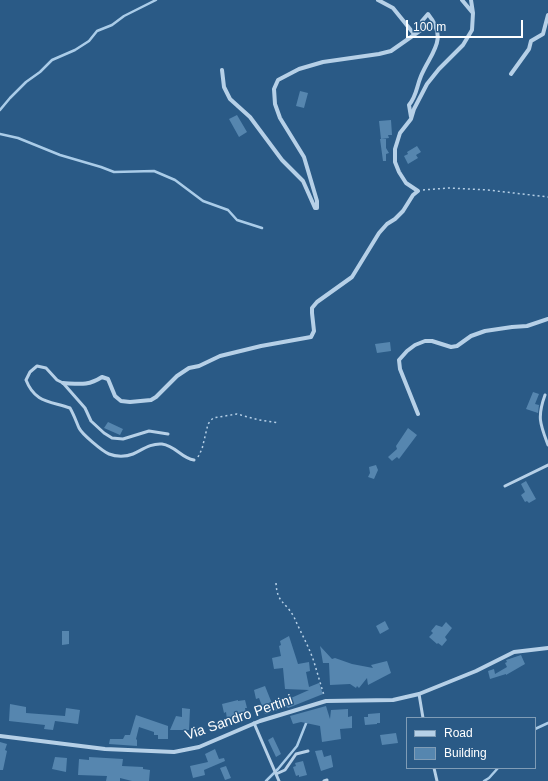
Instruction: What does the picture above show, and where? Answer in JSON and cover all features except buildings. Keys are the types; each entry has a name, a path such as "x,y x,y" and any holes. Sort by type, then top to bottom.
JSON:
{"street":[{"path":"378,0 393,8 414,34"},
{"path":"462,0 473,13"},
{"path":"63,383 86,384 96,381 102,377 108,379 115,396 121,400 130,402 151,400 177,376 189,368 199,366 220,356 311,336 314,332 312,308 352,277 379,233 387,224 403,211 413,195 418,191 406,183 399,172 395,162 395,149 400,133 411,119 414,109 427,84 439,69 463,45 472,30 473,13 471,0"},
{"path":"222,70 224,87 230,99 250,117 278,155 303,181 315,208 317,201 304,157 280,118 275,104 274,89 278,80 299,69 322,62 391,51 421,30 422,21 428,14 435,22 438,37 435,51 426,64 418,82 415,98 409,106 411,119"},
{"path":"511,74 529,49 531,41 542,34 548,15"},
{"path":"418,414 400,369 399,360 406,351 415,345 432,341 457,346 471,336 485,331 527,326 548,319"},
{"name":"Via Sandro Pertini","path":"0,736 105,748 174,752 199,747 254,723 326,700 393,700 419,694 476,671 514,652 548,648"}],"lane":[{"path":"168,434 149,431 123,439 112,438 91,421 85,408 63,383 57,380 46,368 37,366 30,372 26,380 29,388 35,395 44,401 70,408 80,429 109,454 118,456 129,455 150,446 161,444 175,448 187,459 194,460"},
{"path":"545,395 540,408 539,416 548,445"},
{"path":"505,486 548,465"},
{"path":"419,694 423,717"},
{"path":"254,723 279,781"},
{"path":"276,773 285,770 296,754 308,751"},
{"path":"434,769 437,781"}],"path":[{"path":"418,191 448,188 488,190 548,197"},
{"path":"194,460 199,456 208,424 213,418 236,414 279,423"},
{"path":"276,583 276,593 293,617 313,659 326,700"}],"waterway":[{"path":"0,110 26,82 40,72 52,60 75,50 89,41 97,31 112,25 124,16 156,0"},
{"path":"0,134 18,138 60,155 114,172 154,171 175,180 203,201 228,210 237,220 262,228"},
{"path":"266,781 297,746 307,721"},
{"path":"536,729 548,723"},
{"path":"484,781 497,769"}]}
